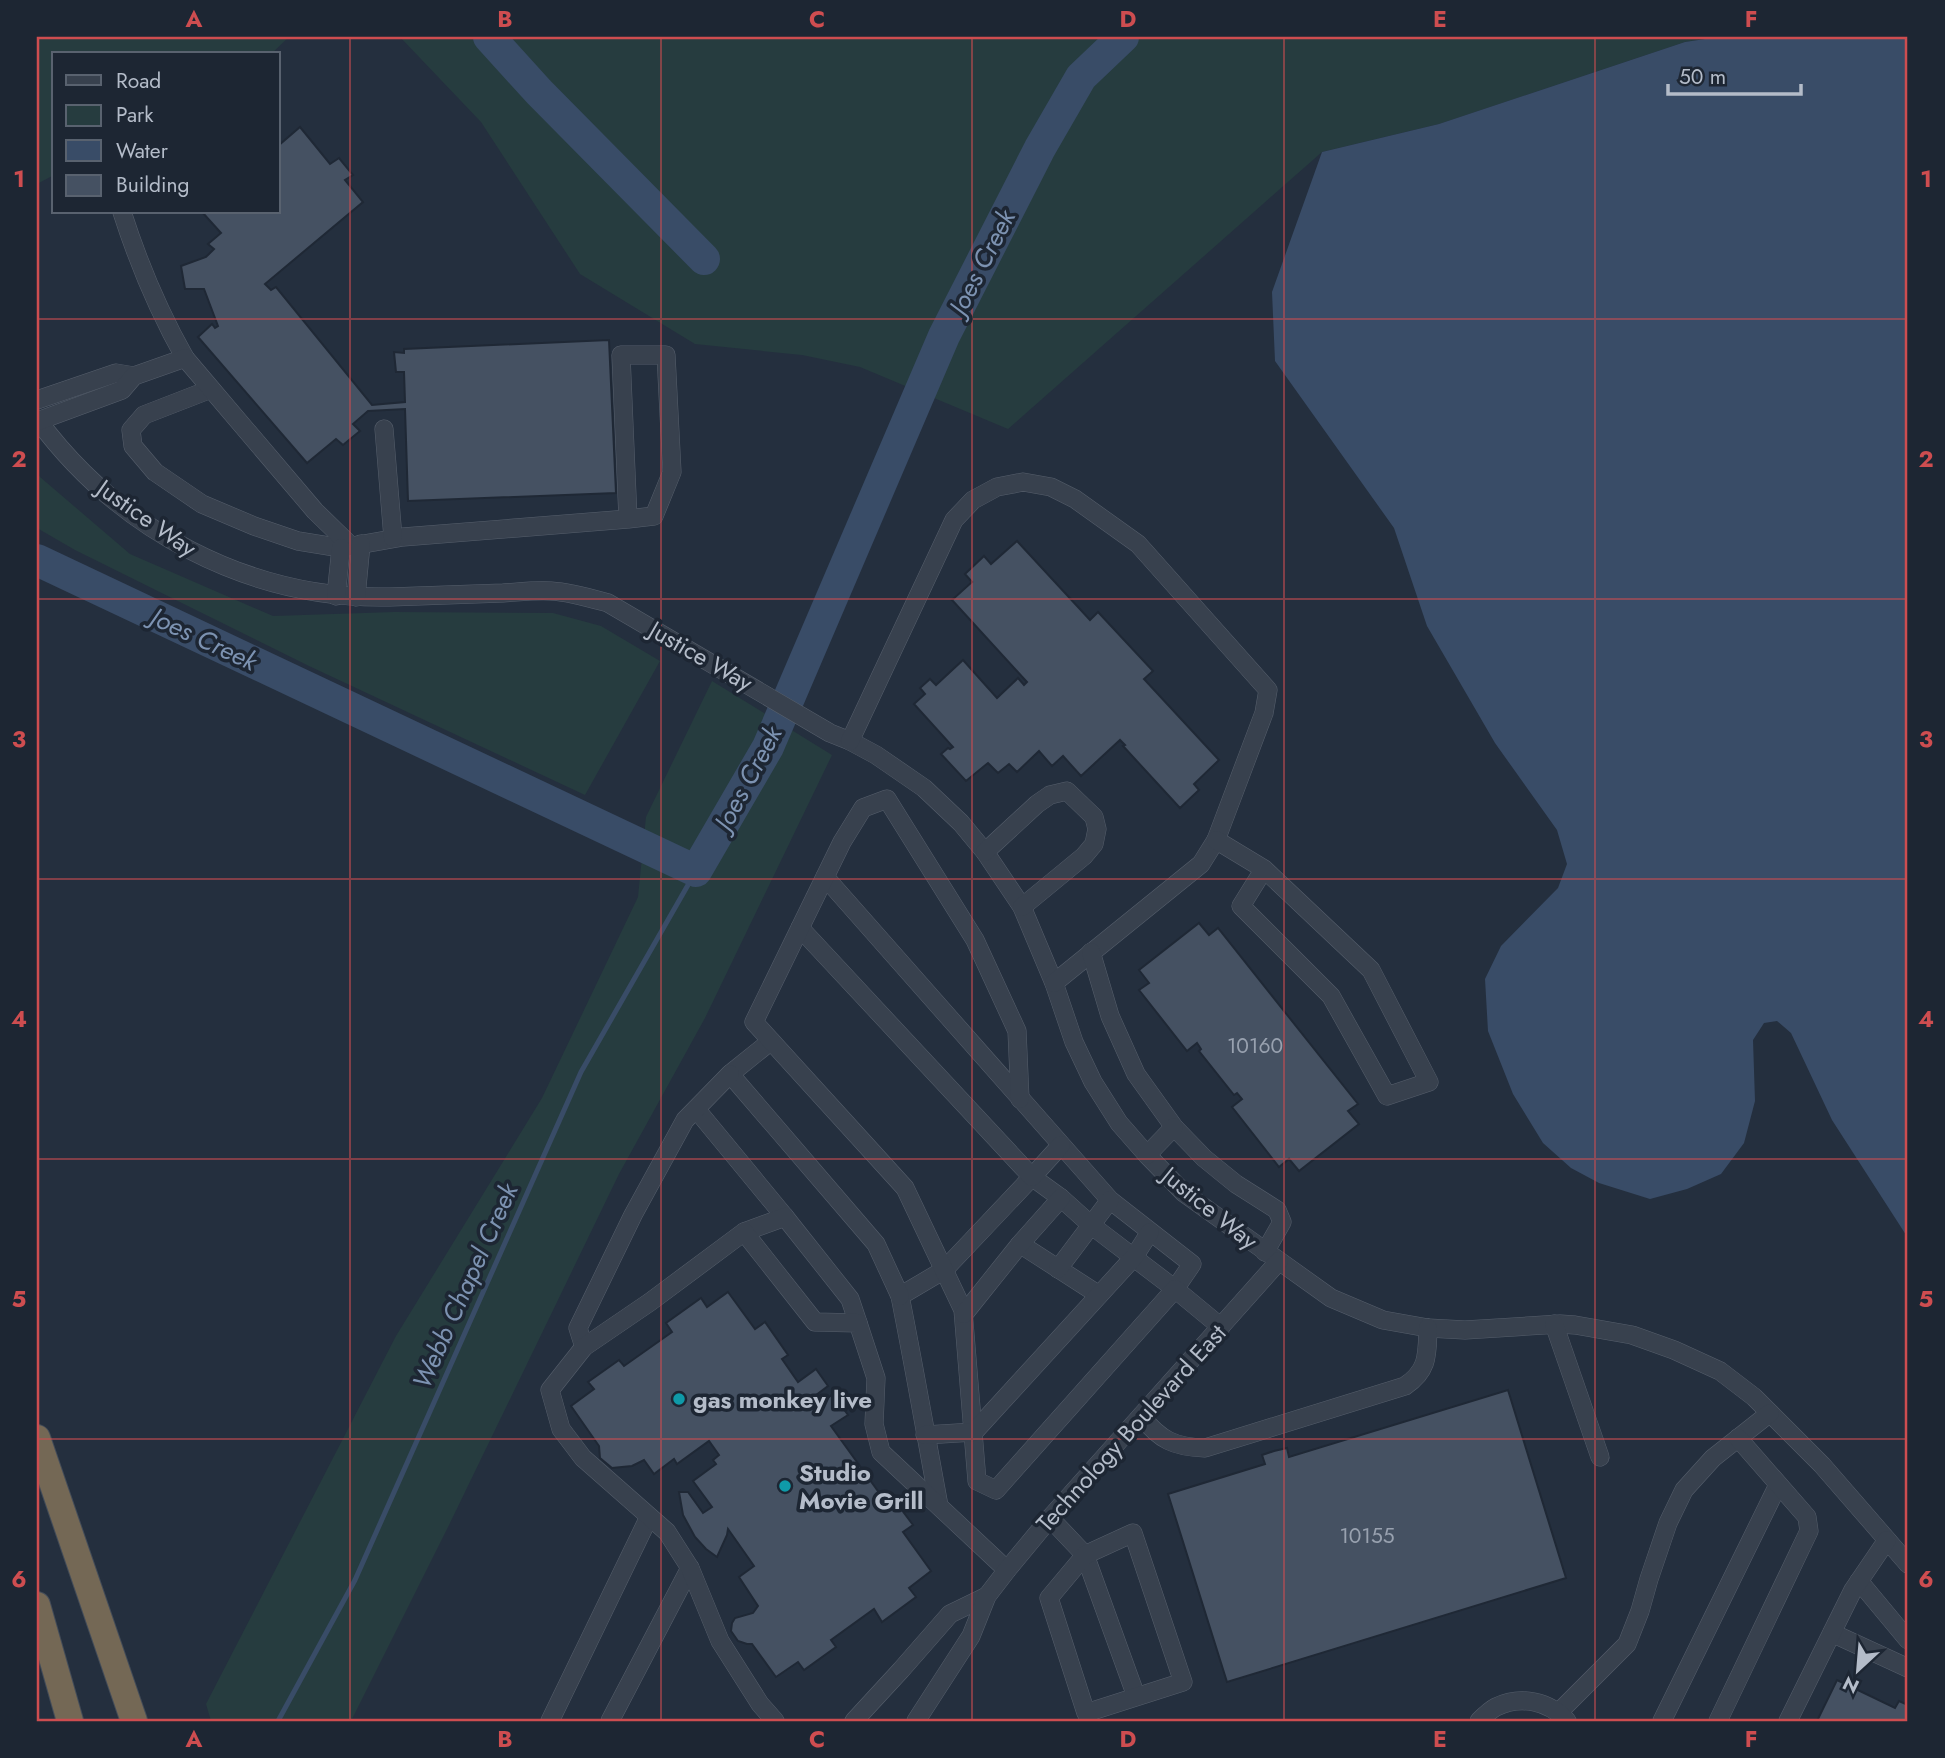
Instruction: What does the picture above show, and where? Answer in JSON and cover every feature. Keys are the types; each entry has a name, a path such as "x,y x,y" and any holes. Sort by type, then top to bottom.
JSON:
{"highway":[{"path":"37,1438 134,1721"},
{"path":"37,1605 70,1721"}],"street":[{"path":"123,214 167,327 185,359 315,512 351,546 356,597"},
{"path":"211,389 144,415 131,430 133,446 155,472 202,504 254,526 298,541 351,546 393,538 628,519 654,516 672,472 666,355 621,355 628,519"},
{"path":"37,400 116,373 134,376 185,359"},
{"path":"37,420 122,390 134,376"},
{"name":"Justice Way","path":"37,420 108,495 173,542 211,561 256,578 336,596 551,591 608,603 831,733 876,755 924,788 961,823 985,852 1021,907 1054,983 1074,1042 1093,1082 1119,1123 1184,1194 1331,1298 1383,1320 1427,1328 1465,1330 1575,1325 1632,1335 1720,1371 1754,1397 1822,1465 1908,1564"},
{"path":"384,429 393,538"},
{"path":"850,741 954,520 973,500 997,487 1023,482 1051,486 1075,499 1138,544 1268,690 1264,713 1216,840 1200,864 1054,983"},
{"path":"336,596 351,546"},
{"path":"985,852 1050,795 1068,791 1094,817 1097,829 1094,844 1084,856 1021,907"},
{"path":"825,877 1060,1145 1111,1200 1192,1264 1175,1289 996,1490 977,1481 964,1314 905,1188 754,1022 842,842 863,808 887,799 975,940 1017,1031 1020,1099"},
{"path":"1216,840 1264,869 1371,970 1429,1082 1387,1096 1331,996 1241,906 1264,869"},
{"path":"800,928 1032,1177 1221,1327"},
{"name":"Technology Boulevard East","path":"916,1721 971,1636 987,1596 1050,1518 1221,1327 1272,1257 1282,1222 1278,1210 1236,1184 1204,1158 1174,1127 1136,1074 1110,1016 1091,952"},
{"path":"584,1347 578,1328 639,1204 685,1120 730,1074 771,1041"},
{"path":"730,1074 876,1244 900,1296 939,1506"},
{"path":"696,1109 850,1299 876,1378 874,1424 881,1452 1007,1570"},
{"path":"1147,1155 1174,1127"},
{"path":"900,1296 944,1270 1060,1145"},
{"path":"964,1314 1061,1198"},
{"path":"1058,1269 1111,1200"},
{"path":"775,1721 760,1704 720,1641 690,1568 667,1532 583,1458 561,1429 550,1390 584,1347 744,1232 786,1217"},
{"path":"744,1232 816,1322 858,1323"},
{"path":"925,1435 974,1432 1134,1257 1150,1233"},
{"path":"1020,1244 1099,1295"},
{"path":"1554,1324 1600,1457"},
{"path":"1141,1416 1153,1431 1168,1442 1186,1447 1205,1448 1231,1440 1405,1386 1421,1372 1426,1362 1427,1328"},
{"path":"1479,1721 1494,1708 1516,1701 1538,1702 1563,1717 1627,1644 1668,1523 1684,1490 1713,1458 1770,1413"},
{"path":"1718,1721 1810,1531 1807,1517 1738,1438"},
{"path":"1662,1721 1778,1485"},
{"path":"550,1721 649,1517"},
{"path":"1050,1518 1085,1555 1136,1696"},
{"path":"1133,1533 1183,1682 1086,1713 1049,1598 1085,1555 1133,1533"},
{"path":"1788,1721 1859,1581 1887,1540"},
{"path":"610,1721 690,1568"},
{"path":"1859,1581 1908,1640"},
{"name":"Technology Boulevard East","path":"854,1721 950,1614 987,1596"},
{"path":"1832,1633 1908,1668"}],"green space":[{"path":"37,37 289,37 273,52 52,52 52,176 37,184"},
{"path":"400,37 1718,37 1685,42 1439,124 1322,152 1008,429 860,367 802,355 695,344 580,274 481,122"},
{"path":"37,472 130,554 273,616 394,612 553,613 601,626 660,661 585,795 309,666 75,550 37,528"},
{"path":"712,681 832,755 705,1018 619,1174 351,1721 211,1721 206,1704 396,1336 542,1098 638,897 646,817"}],"water":[{"path":"1718,37 1908,37 1908,1238 1832,1120 1791,1033 1777,1021 1764,1023 1753,1040 1755,1101 1744,1143 1721,1174 1687,1189 1650,1199 1599,1183 1571,1168 1543,1143 1513,1094 1488,1031 1485,979 1501,946 1558,888 1567,864 1557,830 1495,743 1427,626 1394,528 1275,361 1272,292 1322,152 1439,124 1685,42"}],"building":[{"path":"300,127 330,164 339,158 353,175 345,180 363,202 265,284 271,290 276,287 372,405 405,402 404,372 396,372 394,352 404,353 404,349 609,340 616,493 408,501 405,409 368,411 353,424 360,431 343,445 336,439 307,463 198,337 212,324 215,328 218,326 204,289 185,289 181,266 206,257 214,249 208,244 221,233 204,214 280,214 280,144"},
{"path":"1017,541 1090,620 1098,612 1153,671 1144,679 1219,760 1194,784 1199,790 1180,808 1120,740 1081,776 1063,756 1052,766 1039,751 1017,772 1009,764 998,773 988,763 966,781 941,754 953,747 914,704 925,694 920,688 930,679 936,685 963,660 997,698 1018,678 1024,685 1027,682 952,600 972,582 965,574 984,556 991,564"},
{"path":"1199,923 1209,935 1218,928 1358,1104 1348,1111 1359,1124 1299,1171 1289,1159 1279,1167 1232,1107 1242,1099 1237,1093 1234,1095 1199,1051 1201,1049 1197,1043 1187,1051 1139,990 1149,983 1139,970"},
{"name":"Studio Movie Grill","path":"728,1292 755,1329 765,1322 788,1355 782,1359 798,1382 816,1369 828,1386 811,1399 817,1406 833,1394 848,1415 831,1426 883,1498 889,1493 913,1525 903,1532 931,1571 909,1588 916,1597 882,1622 874,1609 831,1640 836,1647 804,1670 798,1662 776,1677 752,1644 738,1641 731,1631 735,1618 753,1613 758,1606 739,1577 754,1566 728,1529 717,1557 695,1537 683,1515 679,1492 688,1492 703,1513 712,1507 693,1481 716,1464 713,1460 719,1455 709,1441 677,1464 674,1459 654,1474 644,1460 632,1466 612,1468 600,1458 599,1446 571,1406 594,1389 588,1382 619,1360 624,1366 672,1332 666,1323 701,1298 707,1307"},
{"path":"1508,1390 1566,1578 1227,1682 1168,1494 1265,1464 1262,1455 1274,1451 1287,1448 1289,1457"},
{"path":"1837,1680 1895,1708 1899,1701 1908,1705 1908,1721 1817,1721"}],"waterway":[{"path":"489,37 539,92 704,259"},
{"name":"Joes Creek","path":"37,560 696,871 768,747 944,336 1040,148 1081,77 1123,37"},
{"name":"Webb Chapel Creek","path":"278,1721 355,1580 581,1072 696,871"}],"place":[{"name":"gas monkey live","path":"679,1399"},
{"name":"Studio Movie Grill","path":"785,1486"}]}
